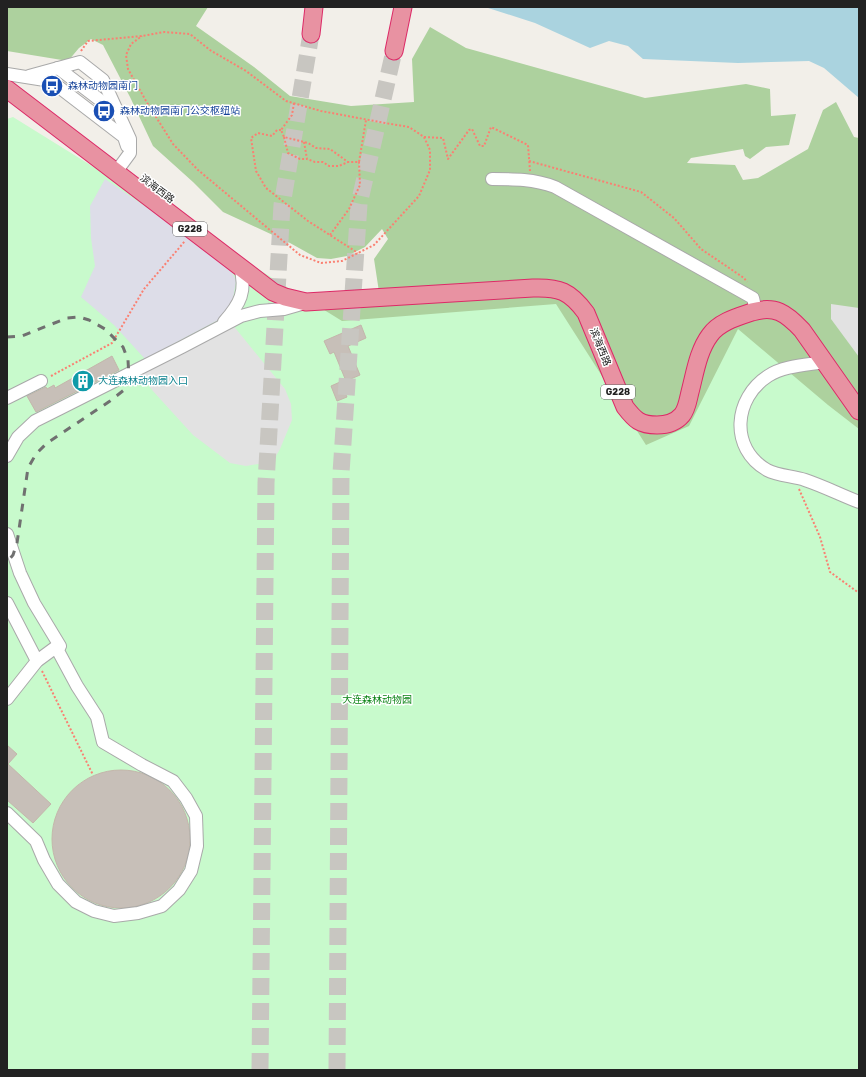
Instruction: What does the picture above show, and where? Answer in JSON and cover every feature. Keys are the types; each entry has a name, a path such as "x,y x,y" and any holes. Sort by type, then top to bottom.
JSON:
{"highway":[{"path":"311,34 314,7"},
{"path":"394,51 403,7"},
{"name":"滨海西路","path":"7,75 306,302"},
{"name":"滨海西路","path":"7,89 123,163 194,232 273,292 285,297 306,302 532,288 558,289 569,294 578,302 586,313 625,407 632,416 640,422 648,425 669,423 677,420 683,414 704,343 719,326 755,305 780,311 791,318 802,330 859,411"}],"street":[{"path":"29,76 80,62 104,80 130,139 123,163"},
{"path":"54,70 120,115"},
{"path":"54,70 114,120 130,139"},
{"path":"7,75 29,76 51,81 124,137 123,163"},
{"path":"492,180 529,180 542,182 555,187 755,305"},
{"path":"221,326 232,313 240,300 244,278 240,267"},
{"path":"7,456 18,437 36,421 241,316 260,311 284,309 306,302"},
{"path":"824,362 780,370 768,376 760,383 745,403 740,423 741,435 744,446 750,455 767,470 807,481 859,502"},
{"path":"7,398 41,381"},
{"path":"7,534 20,573 31,597 60,646"},
{"path":"7,603 37,661"},
{"path":"7,699 37,661 56,646 77,686 97,718 103,742 173,781 186,798 196,816 197,846 192,871 179,890 162,906 138,913 114,916 94,911 76,902 58,884 44,860 36,841 7,813"}],"path":[{"path":"70,65 88,41 142,36 164,32 190,34 210,50 246,71 286,101 321,111 409,127 424,137 443,138 448,159 469,130 472,129 480,146 484,146 491,127 528,145 529,180"},
{"path":"142,36 131,44 126,55 128,69 173,144 198,170 300,254 321,263 342,261 374,245 420,196 430,170 430,150 424,137"},
{"path":"294,103 292,115 281,130 277,130 272,136 258,133 251,138 256,171 266,188 308,221 358,253"},
{"path":"330,235 349,209 360,185 360,162 366,120"},
{"path":"281,130 288,153 300,159 323,162 329,166 339,166 348,162 360,162"},
{"path":"284,137 308,143 316,148 330,149 348,162"},
{"path":"304,142 308,159"},
{"path":"529,161 641,192 674,218 701,249 744,278 751,287 755,305"},
{"path":"41,381 112,342 144,289 194,232"},
{"path":"794,477 820,537 830,572 859,593"},
{"path":"37,661 93,775"}],"green space":[{"name":"大连森林动物园","path":"7,7 208,7 196,26 254,67 290,96 351,106 414,102 412,59 430,27 466,48 645,98 746,84 770,89 771,116 796,114 789,145 766,147 750,159 745,156 743,149 691,158 687,163 735,165 743,180 758,178 808,149 823,110 836,102 854,137 859,138 859,1070 7,1070 7,859 344,325 317,307 381,305 374,259 388,239 382,229 365,247 347,256 331,259 317,258 290,243 223,212 193,182 153,146 103,45 91,39 79,48 68,61 7,51"},
{"name":"大连森林动物园","path":"13,117 342,321 556,304 646,445 689,426 738,329 828,405 859,429 859,1070 7,1070 7,119"}],"shaded area":[{"path":"105,179 228,263 236,281 232,304 220,319 145,359 114,325 81,297 95,266 91,238 90,206"},
{"path":"831,304 859,308 859,357 831,319"},
{"path":"232,324 285,389 291,404 292,420 276,456 264,463 246,466 230,463 193,435 152,390 139,371"}],"water":[{"path":"485,7 859,7 859,98 824,68 809,61 738,63 643,59 628,46 609,41 590,48 535,23"}],"building":[{"path":"361,325 366,338 348,346 360,375 346,381 334,352 330,354 324,341"},
{"name":"大连森林动物园入口","path":"112,356 119,370 36,412 27,396 46,387 47,389 54,385 55,388"},
{"path":"340,382 347,397 337,401 331,386"},
{"path":"7,745 17,754 8,764 51,804 33,823 7,800"},
{"path":"128,770 154,778 165,785 175,795 185,812 189,825 189,853 185,866 175,883 165,893 148,903 135,907 114,908 88,900 77,893 67,883 57,866 53,853 52,832 60,806 67,795 77,785 94,775 107,771"}],"tunnel":[{"path":"260,1070 266,483 282,205 311,34"},
{"path":"337,1070 341,473 359,204 394,51"}],"railway":[{"path":"7,337 22,336 67,318 79,317 89,320 105,329 123,347 128,360 129,378 124,390 47,443 36,454 28,468 17,543 13,555 7,562"}],"place":[{"name":"森林动物园南门","path":"52,86"},
{"name":"森林动物园南门公交枢纽站","path":"104,111"},
{"name":"大连森林动物园入口","path":"83,381"}]}
